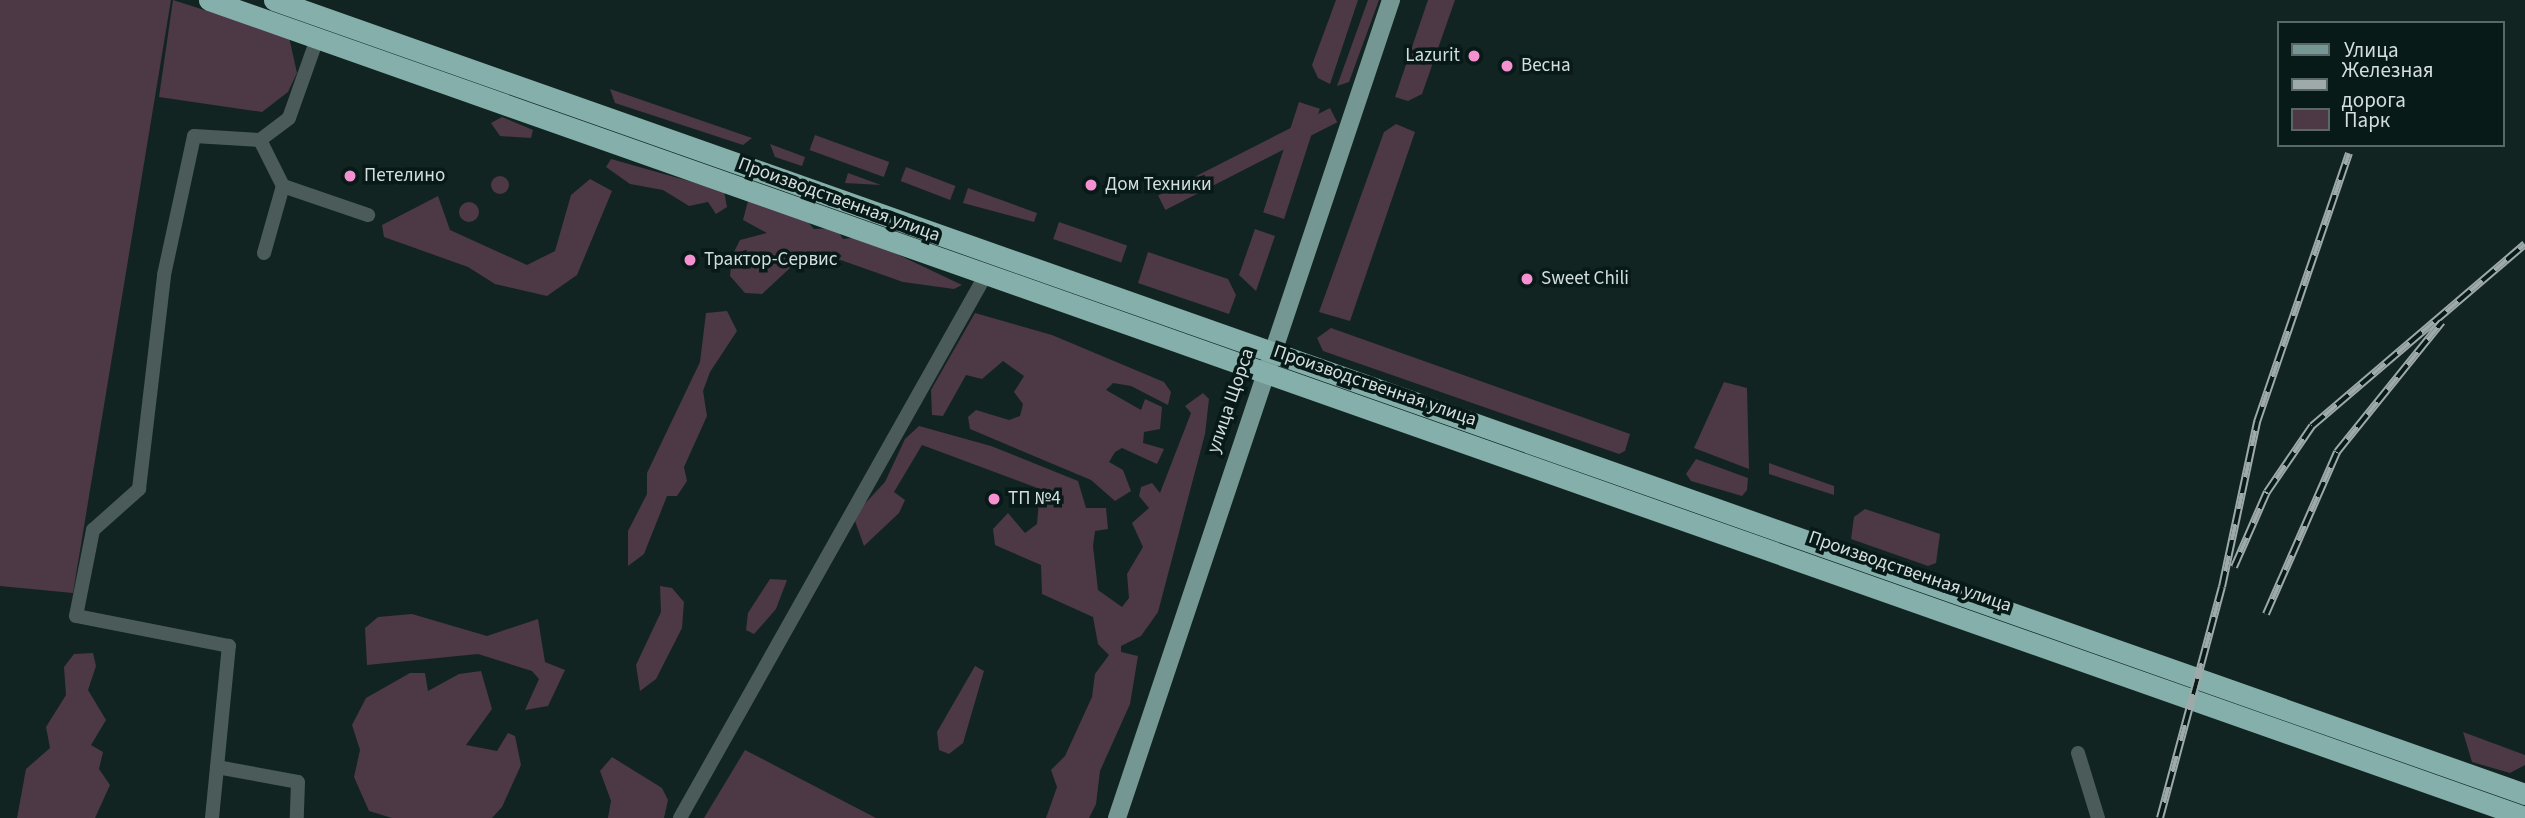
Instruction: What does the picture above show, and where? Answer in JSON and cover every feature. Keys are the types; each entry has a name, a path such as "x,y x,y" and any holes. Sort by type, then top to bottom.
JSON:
{"highway":[{"name":"Производственная улица","path":"209,0 985,276 2525,817"},
{"name":"Производственная улица","path":"274,0 1270,350 2194,681 2442,763 2525,794"},
{"path":"2435,785 2442,763"}],"main road":[{"name":"улица Щорса","path":"1117,818 1270,350 1391,0"}],"street":[{"path":"212,818 229,646 76,616 93,530 139,489 164,275 194,136 260,140 289,118 317,39"},
{"path":"260,140 284,186 368,215"},
{"path":"264,253 284,186"},
{"path":"680,818 985,276"},
{"path":"2078,753 2098,818"},
{"path":"217,767 298,782 297,818"}],"green space":[{"path":"0,0 171,0 73,593 0,586"},
{"path":"173,0 289,37 297,73 288,92 262,112 159,97"},
{"path":"1336,0 1358,0 1330,84 1318,78 1312,65"},
{"path":"1368,0 1379,0 1349,82 1337,86"},
{"path":"1428,0 1455,0 1422,94 1408,101 1395,97"},
{"path":"610,89 752,138 743,145 615,103"},
{"path":"1299,102 1320,109 1284,219 1263,212"},
{"path":"1330,108 1337,122 1165,210 1158,196"},
{"path":"502,117 533,130 531,138 500,136 491,123"},
{"path":"1396,124 1415,132 1350,321 1319,312 1384,132"},
{"path":"815,135 889,162 884,177 810,150"},
{"path":"770,144 805,157 802,166 775,157"},
{"path":"611,159 724,191 727,207 716,214 708,202 689,206 663,190 630,184 606,167"},
{"path":"906,167 955,186 950,200 901,181"},
{"path":"848,173 881,185 845,183"},
{"path":"496,176 504,176 509,185 507,192 496,194 491,189 491,181"},
{"path":"590,179 612,191 577,275 547,296 495,284 468,267 384,237 382,225 438,196 450,230 527,265 555,251 571,195"},
{"path":"968,188 1037,213 1034,222 963,203"},
{"path":"748,201 802,215 814,229 836,228 843,239 861,237 962,285 954,289 903,282 835,258 790,268 762,294 745,293 730,276 732,256 740,240 767,233 743,220"},
{"path":"469,202 476,205 479,212 476,219 469,222 462,219 459,212 462,205"},
{"path":"1059,222 1127,245 1121,262 1053,239"},
{"path":"1255,229 1275,236 1256,291 1239,275"},
{"path":"1148,252 1228,279 1236,295 1229,314 1138,283"},
{"path":"727,311 737,331 710,372 703,391 707,416 684,467 687,481 677,496 667,496 644,554 628,566 628,531 647,494 647,473 700,362 706,313"},
{"path":"975,313 1052,335 1164,382 1171,392 1168,405 1131,386 1113,383 1106,390 1141,410 1145,399 1162,407 1160,429 1144,432 1143,443 1164,449 1157,464 1122,448 1115,452 1109,462 1123,470 1131,491 1115,501 1091,480 970,429 968,417 976,410 1009,420 1020,416 1023,404 1014,392 1024,376 1003,361 982,379 966,375 943,416 932,415 931,390"},
{"path":"1331,328 1630,434 1625,451 1619,454 1323,351 1317,338"},
{"path":"1724,382 1747,388 1749,469 1694,448"},
{"path":"1203,393 1209,399 1205,434 1158,612 1141,636 1121,646 1121,652 1138,656 1130,704 1100,771 1096,804 1089,818 1046,818 1057,787 1051,770 1065,756 1092,697 1095,674 1109,655 1098,644 1093,617 1042,594 1041,565 995,545 993,529 1008,513 1025,533 1037,524 1040,489 922,445 894,492 905,500 899,513 864,546 855,521 858,511 885,482 905,439 919,426 991,446 1078,481 1086,508 1106,508 1108,529 1095,531 1093,546 1098,590 1122,607 1129,598 1127,574 1143,547 1132,523 1149,508 1139,496 1141,487 1152,483 1160,493 1191,413 1185,406"},
{"path":"1696,459 1748,478 1747,490 1742,496 1691,481 1686,474"},
{"path":"1769,463 1834,486 1834,495 1769,474"},
{"path":"1865,509 1940,534 1936,563 1928,566 1851,539 1854,517"},
{"path":"770,579 787,580 776,609 754,634 746,630 748,613"},
{"path":"660,586 672,588 684,602 682,628 656,679 640,691 636,665 661,612"},
{"path":"412,614 487,636 538,619 545,662 565,670 548,706 525,710 539,679 532,671 478,654 367,665 365,628 378,617"},
{"path":"93,653 96,666 88,690 106,720 91,745 103,752 99,769 110,785 95,818 17,818 26,769 50,748 46,727 66,695 64,667 74,654"},
{"path":"975,666 984,671 963,743 949,754 939,750 937,732"},
{"path":"481,671 492,709 466,745 497,751 508,733 515,736 521,765 502,807 492,818 392,818 369,811 354,777 360,750 352,725 366,698 410,673 425,673 428,691 459,674"},
{"path":"2463,732 2525,755 2525,765 2510,773 2472,762"},
{"path":"745,750 876,818 704,818"},
{"path":"612,757 662,788 668,800 664,818 608,818 611,801 600,771"}],"railway":[{"path":"2160,818 2222,587 2257,422 2349,153"},
{"path":"2234,567 2267,492 2312,426 2525,244"},
{"path":"2266,614 2337,452 2442,322"}],"place":[{"name":"Lazurit","path":"1474,56"},
{"name":"Весна","path":"1507,66"},
{"name":"Петелино","path":"350,176"},
{"name":"Дом Техники","path":"1091,185"},
{"name":"Трактор-Сервис","path":"690,260"},
{"name":"Sweet Chili","path":"1527,279"},
{"name":"ТП №4","path":"994,499"}]}
